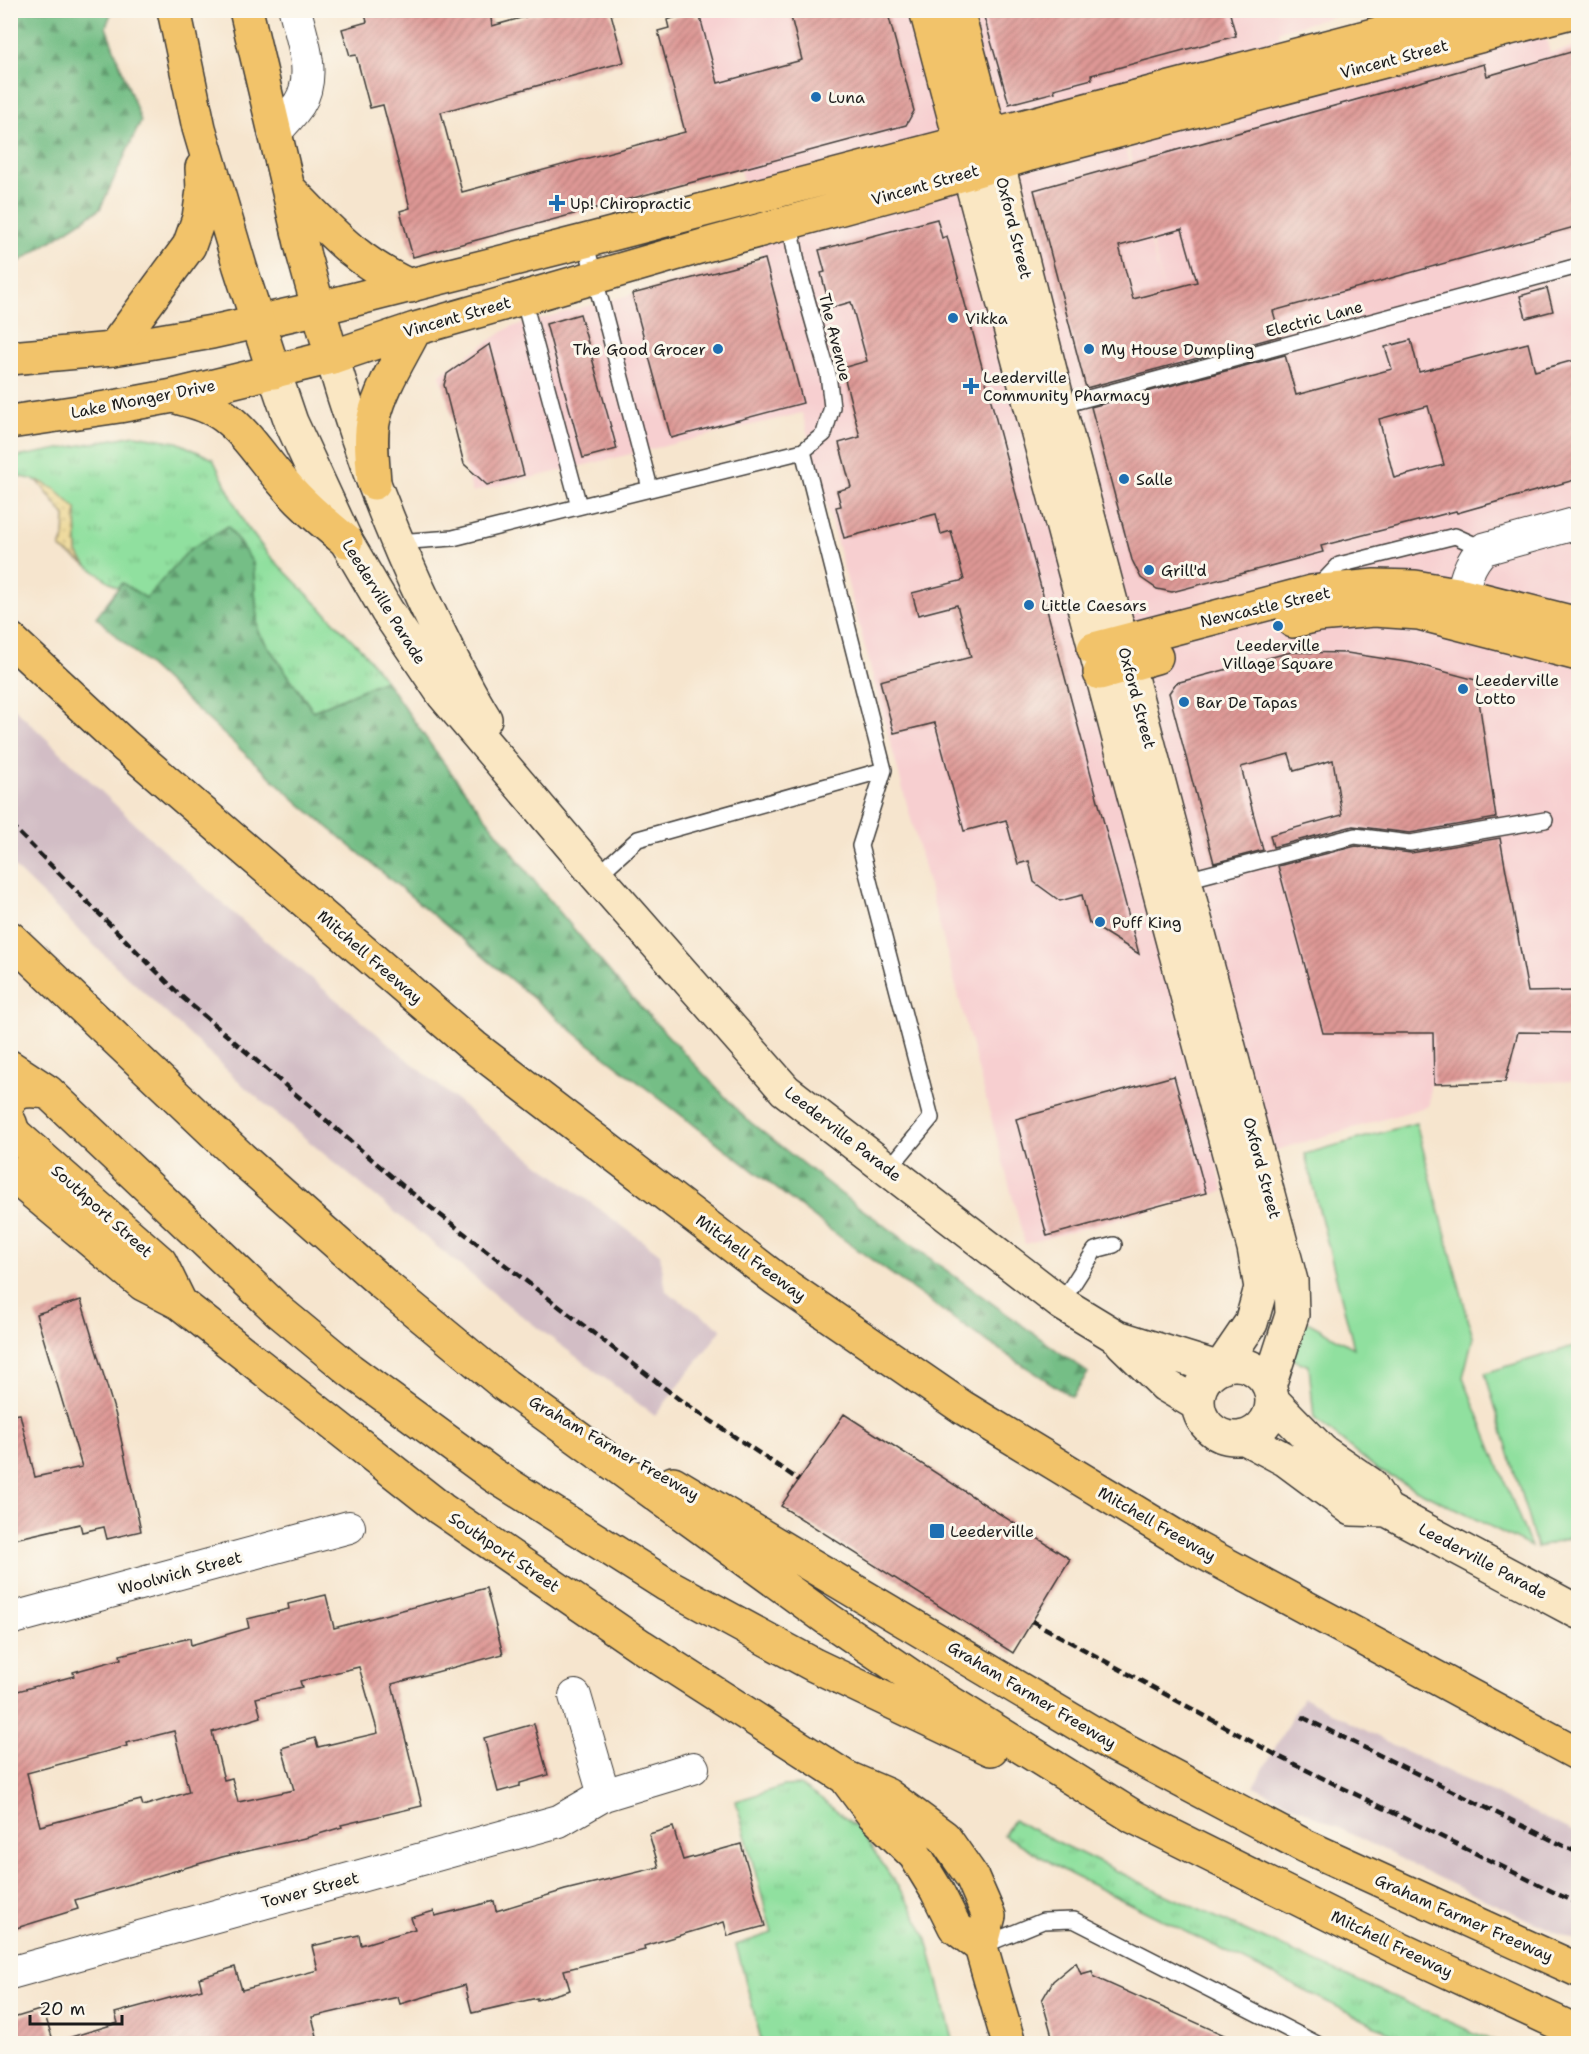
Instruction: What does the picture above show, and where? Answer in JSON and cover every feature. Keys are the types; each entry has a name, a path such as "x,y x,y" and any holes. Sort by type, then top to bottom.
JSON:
{"main road":[{"path":"174,10 199,128 274,372"},
{"path":"246,10 304,256 332,357"},
{"name":"Oxford Street","path":"926,10 979,154 1059,406 1111,657 1186,880 1291,1281 1292,1315 1270,1393"},
{"name":"Oxford Street","path":"957,10 979,154 1111,657 1254,1248 1261,1288 1251,1323 1219,1368"},
{"name":"Vincent Street","path":"274,372 332,357 415,329 790,222 979,154 1469,10"},
{"name":"Vincent Street","path":"259,322 585,241 979,154 1042,152 1563,13"},
{"path":"113,349 189,246 200,218 203,190 199,128"},
{"path":"288,188 357,256 378,271 410,286"},
{"path":"10,358 113,349 259,322"},
{"path":"374,483 372,446 374,419 382,396 415,329"},
{"name":"Leederville Parade","path":"332,357 396,542 462,681 537,806"},
{"name":"Leederville Parade","path":"274,372 291,422 346,541 387,611 443,694 597,876 785,1090 1061,1303 1117,1337 1165,1385 1197,1404"},
{"name":"Lake Monger Drive","path":"10,422 173,396 274,372"},
{"path":"173,396 200,404 223,416 250,443 312,514 346,541"},
{"name":"Newcastle Street","path":"1111,657 1312,592 1375,586 1415,587 1460,609 1578,654"},
{"name":"Newcastle Street","path":"1111,657 1318,615 1374,610 1419,613 1460,609 1578,624"},
{"name":"Mitchell Freeway","path":"10,639 125,746 474,1047 776,1279 962,1407 1188,1544 1578,1754"},
{"name":"Mitchell Freeway","path":"10,938 241,1158 383,1284 505,1385 858,1640 943,1698 1134,1816 1390,1945 1578,2032"},
{"path":"10,1067 48,1092 280,1312 350,1370 493,1475 667,1585 814,1665 1134,1816"},
{"path":"11,1122 12,1097 25,1090 48,1092"},
{"name":"Southport Street","path":"11,1122 160,1262 180,1303"},
{"name":"Southport Street","path":"10,1173 143,1284 180,1303 441,1509 641,1646 845,1777 886,1795 944,1837 972,1877 988,1917 981,1947 1009,2043"},
{"name":"Leederville Parade","path":"1117,1337 1219,1368"},
{"path":"1232,1364 1243,1365 1254,1369 1262,1376 1270,1393 1270,1413 1264,1424 1255,1432 1243,1437 1222,1436 1213,1431 1200,1415 1197,1404 1202,1384 1208,1375 1219,1368 1232,1364"},
{"name":"Graham Farmer Freeway","path":"505,1385 910,1622 1110,1743 1305,1846 1578,1970"},
{"name":"Leederville Parade","path":"1270,1393 1322,1451 1370,1484 1387,1510"},
{"name":"Leederville Parade","path":"1243,1437 1303,1471 1352,1509 1387,1510 1578,1612"}],"street":[{"path":"274,133 301,102 308,75 307,57 295,10"},
{"path":"1460,609 1467,574 1475,557 1484,549 1578,523"},
{"name":"Woolwich Street","path":"10,1619 349,1527"},
{"path":"575,1696 604,1795"},
{"name":"Tower Street","path":"10,1973 559,1821 604,1795 693,1768"}],"lane":[{"name":"The Avenue","path":"790,222 798,268 828,374 832,407 824,434 803,451"},
{"path":"585,241 650,488"},
{"name":"Electric Lane","path":"1059,406 1578,266"},
{"path":"523,298 579,506"},
{"path":"396,542 453,538 803,451 884,770 860,846 931,1118 888,1170"},
{"path":"1312,592 1339,565 1455,536 1484,549"},
{"path":"597,876 638,839 884,770"},
{"path":"1186,880 1355,836 1410,843 1545,820"},
{"path":"1061,1303 1095,1250 1113,1245"},
{"path":"981,1947 1043,1921 1074,1920 1317,2043"}],"shaded area":[{"path":"698,11 1354,11 1278,31 1287,69 1508,11 1539,11 1550,53 1578,46 1578,1081 1430,1085 1429,1106 1217,1167 1224,1191 1025,1244 802,413 472,492 440,374 510,327 762,259","holes":["1121,114 1166,301 1118,118"]},
{"path":"11,705 149,837 248,926 485,1124 660,1254 666,1291 722,1329 655,1416 514,1310 247,1089 11,864"},
{"path":"1303,1697 1391,1744 1578,1834 1578,1942 1466,1891 1254,1786"}],"green space":[{"path":"11,10 112,11 106,27 141,121 100,209 11,267"},
{"path":"135,435 177,442 213,459 245,524 268,554 362,650 385,680 313,711 258,632 253,563 190,549 146,599 122,583 118,588 86,565 77,554 76,509 47,485 31,479 11,476 11,458"},
{"path":"228,526 253,563 258,632 313,711 385,680 443,762 542,891 624,989 745,1118 840,1193 1088,1373 1072,1397 968,1329 829,1229 581,1038 300,804 96,617 122,583 146,598 190,549"},
{"path":"1416,1123 1473,1337 1463,1377 1531,1547 1378,1470 1314,1418 1309,1366 1290,1358 1304,1320 1354,1348 1305,1154"},
{"path":"1578,1345 1578,1535 1537,1548 1485,1373"},
{"path":"800,1785 859,1829 909,1903 926,1936 954,2043 762,2043 736,1945 772,1933 736,1801 784,1786"},
{"path":"1013,1820 1162,1893 1497,2043 1410,2043 1070,1874 1004,1835"}],"sand":[{"path":"37,480 55,489 76,509 77,553 86,565 60,548 64,538 65,516"}],"building":[{"path":"364,10 490,10 492,26 550,10 610,10 624,62 441,112 462,192 685,132 658,31 669,28 667,20 693,12 695,18 700,17 718,83 802,60 791,17 797,16 796,10 887,10 914,111 906,125 413,257 400,211 410,208 383,105 370,108 356,55 350,56 342,29 367,22"},
{"path":"982,10 1229,10 1236,36 1091,75 1092,79 1009,104"},
{"path":"1578,50 1578,226 1273,311 1280,336 1086,388 1034,190 1484,64 1487,76","holes":["1182,229 1197,282 1133,299 1119,246"]},
{"path":"937,219 942,238 947,236 1139,954 1089,923 1082,895 1060,901 1034,882 1029,861 1018,864 1006,820 964,831 935,723 894,733 880,681 971,657 957,605 918,615 912,593 964,580 951,531 941,534 936,514 844,538 836,507 841,506 837,491 851,487 839,443 860,437 842,368 867,361 851,302 830,308 821,273 825,272 819,250"},
{"name":"The Good Grocer","path":"765,259 803,403 671,438 632,294"},
{"path":"1547,288 1553,311 1526,318 1520,296"},
{"path":"580,314 617,449 583,458 546,324"},
{"path":"1411,340 1419,372 1528,343 1535,371 1578,359 1578,479 1457,513 1456,511 1321,546 1323,552 1172,592 1157,589 1141,578 1132,560 1091,407 1285,355 1296,395 1392,369 1385,347","holes":["1428,406 1444,465 1394,478 1379,419"]},
{"path":"490,344 524,475 487,485 464,464 444,385 447,374"},
{"path":"1291,652 1347,653 1412,663 1476,680 1496,818 1410,833 1353,826 1273,847 1270,835 1342,815 1333,760 1294,771 1289,754 1241,767 1263,850 1214,863 1169,693 1176,683"},
{"path":"1500,838 1528,992 1578,991 1578,1033 1518,1032 1505,1082 1434,1084 1433,1033 1323,1033 1278,866 1356,846 1411,853"},
{"path":"1174,1076 1206,1193 1047,1236 1016,1119"},
{"path":"81,1300 116,1416 141,1531 107,1539 104,1527 82,1532 80,1524 10,1540 10,1415 20,1414 35,1477 82,1467 36,1314"},
{"path":"844,1414 1070,1559 1013,1653 781,1506"},
{"path":"486,1588 503,1654 392,1684 422,1806 341,1825 342,1827 309,1837 222,1857 75,1900 78,1909 10,1930 10,1693 74,1676 73,1672 121,1659 120,1655 190,1638 191,1645 249,1628 247,1619 289,1609 288,1604 326,1595 334,1628","holes":["359,1667 378,1733 318,1747 315,1738 282,1748 294,1790 238,1802 232,1778 224,1780 212,1732 261,1717 256,1698 302,1687 300,1681","174,1731 189,1792 143,1806 141,1800 40,1826 27,1773"]},
{"path":"534,1724 548,1775 498,1792 484,1738"},
{"path":"673,1827 683,1860 741,1844 765,1926 728,1936 724,1922 644,1946 645,1950 564,1970 570,1990 537,2000 537,1998 472,2013 465,1985 400,2004 398,1997 312,2017 317,2036 288,2043 72,2043 71,2037 118,2023 115,2013 202,1989 199,1978 235,1967 242,1990 318,1970 312,1946 359,1935 361,1945 415,1929 411,1918 434,1911 435,1916 494,1901 496,1911 565,1890 659,1867 649,1834"},
{"path":"1076,1962 1081,1974 1092,1971 1094,1977 1242,2043 1054,2043 1042,2000 1053,1981"},
{"path":"43,2009 54,2043 10,2043 10,2019"}],"railway":[{"path":"10,824 182,997 403,1186 680,1400 799,1480"},
{"path":"1032,1621 1278,1756 1578,1904"},
{"path":"1302,1717 1578,1853"}],"place":[{"name":"Luna","path":"816,97"},
{"name":"Up! Chiropractic","path":"557,203"},
{"name":"Vikka","path":"953,318"},
{"name":"The Good Grocer","path":"718,349"},
{"name":"My House Dumpling","path":"1089,349"},
{"name":"Leederville Community Pharmacy","path":"971,386"},
{"name":"Salle","path":"1124,479"},
{"name":"Grill'd","path":"1149,570"},
{"name":"Little Caesars","path":"1029,605"},
{"name":"Leederville Village Square","path":"1278,626"},
{"name":"Leederville Lotto","path":"1463,689"},
{"name":"Bar De Tapas","path":"1184,702"},
{"name":"Puff King","path":"1100,922"},
{"name":"Leederville","path":"937,1531"}]}
